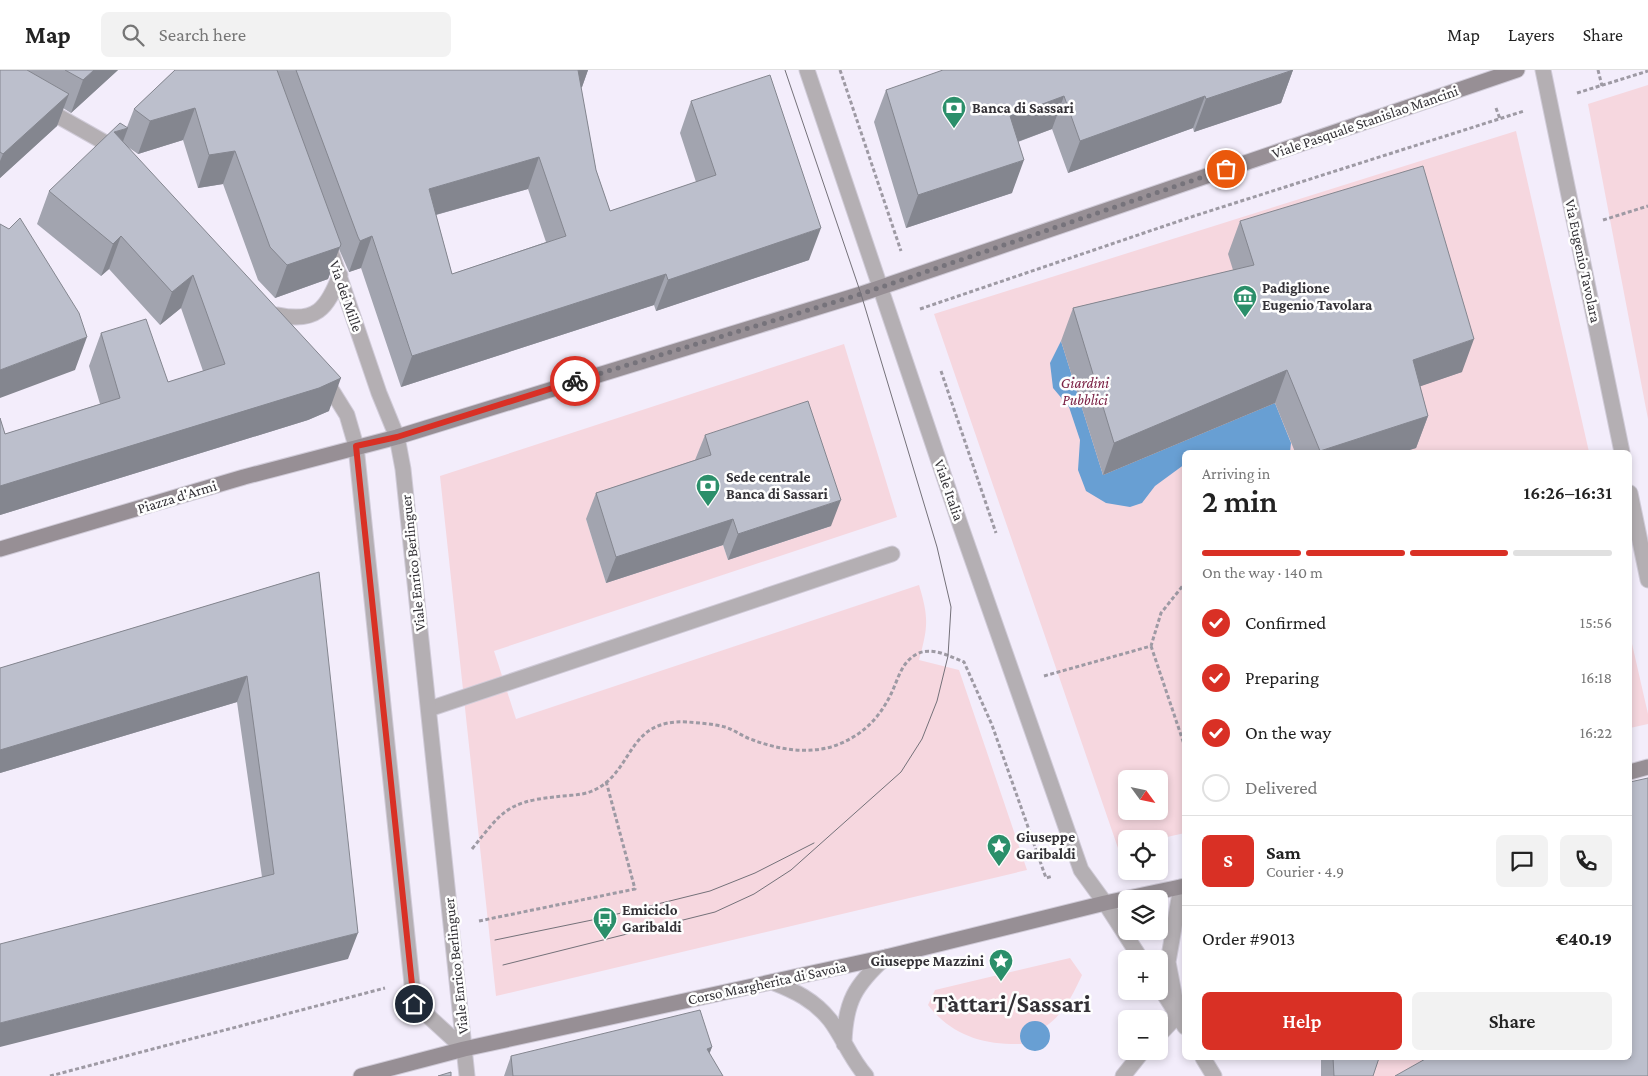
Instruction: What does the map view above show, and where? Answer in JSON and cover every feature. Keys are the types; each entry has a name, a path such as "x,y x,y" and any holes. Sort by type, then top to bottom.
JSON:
{"main road":[{"name":"Viale Pasquale Stanislao Mancini","path":"356,446 397,437 881,287 1517,70"},
{"name":"Piazza d'Armi","path":"0,549 356,446"},
{"path":"1632,771 1648,767"},
{"name":"Corso Margherita di Savoia","path":"361,1076 464,1049 886,957 1105,903 1182,887"}],"street":[{"name":"Viale Italia","path":"807,70 961,527 1081,870 1135,950"},
{"name":"Via Eugenio Tavolara","path":"1543,70 1622,450"},
{"path":"25,97 126,155 133,162"},
{"name":"Via dei Mille","path":"322,226 379,393 397,437"},
{"path":"278,315 297,319 320,311 332,295 340,275"},
{"path":"268,303 289,330"},
{"name":"Viale Enrico Berlinguer","path":"317,368 334,391 346,415 356,446 414,1004 464,1049"},
{"name":"Viale Enrico Berlinguer","path":"397,437 403,469 464,1049"},
{"path":"1632,503 1648,580"},
{"path":"429,709 892,554"},
{"path":"1182,892 1168,962 1182,1021"},
{"path":"844,1046 844,1018 854,995 867,974 886,957"},
{"path":"772,982 798,992 816,1005 831,1022 844,1046 866,1076"},
{"path":"1168,1000 1182,1021"},
{"path":"1168,1030 1182,1021"},
{"path":"464,1049 467,1076"},
{"path":"1123,1076 1136,1060"},
{"path":"1204,1060 1214,1076"}],"path":[{"path":"840,70 901,252"},
{"path":"1598,70 1602,86"},
{"path":"920,309 1194,216 1648,71"},
{"path":"1576,230 1648,206"},
{"path":"1182,587 1161,613 1150,646 1182,736"},
{"path":"1017,685 1150,646"},
{"path":"472,850 502,811 532,799 592,791 606,781 642,734 661,724 687,722 726,728 753,740 796,751 829,747 854,739 878,717 901,670 917,653 935,651"},
{"path":"477,921 635,890 606,781"},
{"path":"476,912 478,929"},
{"path":"50,1076 358,995"}],"green space":[{"path":"1648,85 1648,419 1588,104"},
{"name":"Giardini Pubblici","path":"1516,131 1589,450 1182,450 1182,834 1168,837 1168,830 1118,830 1118,848 934,314"},
{"path":"844,344 897,517 494,651 516,719 919,585 926,615 926,630 919,660 959,670 1027,870 496,996 440,476","holes":["586,519 831,526 728,560 723,545 606,583"]},
{"path":"1632,644 1648,714 1648,724 1632,728"},
{"path":"1070,958 1082,975 1071,996 1058,1016 1046,1026 1042,1023 1028,1023 1020,1035 1022,1044 995,1043 970,1036 947,1024 928,1005 935,990"},
{"path":"1376,1060 1422,1060 1426,1076 1371,1076"}],"water":[{"path":"1061,341 1103,475 1275,403 1291,443 1290,450 1182,450 1182,466 1155,486 1142,503 1130,507 1106,503 1086,491 1078,470 1080,440 1069,407 1053,388 1050,363"},
{"path":"1035,1021 1041,1022 1049,1030 1049,1042 1041,1050 1035,1051 1029,1050 1021,1042 1020,1036 1021,1030 1029,1022"}],"building":[{"path":"0,70 27,70 69,94 3,154 0,152"},
{"path":"65,70 94,70 83,80"},
{"path":"175,70 277,70 341,244 340,247 287,265 270,247 235,151 209,155 195,108 150,121 134,109"},
{"path":"296,70 578,70 596,170 610,211 716,175 691,101 770,75 821,228 668,280 666,274 412,356 372,236 360,241","holes":["539,157 566,236 452,274 429,189"]},
{"path":"943,70 1293,70 1206,99 1205,96 1080,141 1064,96 1010,116 1024,160 918,195 886,90"},
{"path":"120,123 128,128 114,132 341,378 319,388 0,486 0,418 5,434 120,398 101,333 146,319 168,382 225,364 193,275 172,292 121,236 113,244 49,191"},
{"name":"Padiglione Eugenio Tavolara","path":"1423,166 1474,339 1413,360 1428,416 1320,450 1287,370 1114,443 1073,308 1254,265 1240,221"},
{"path":"20,218 79,313 87,337 0,370 0,224 9,229"},
{"path":"808,401 841,500 738,534 733,519 616,557 596,493 711,455 705,435"},
{"path":"319,572 358,933 0,1023 0,944 274,874 247,676 0,750 0,668"},
{"path":"1648,778 1648,1076 1395,1076 1423,1060 1632,1060 1632,782"},
{"path":"700,1010 712,1047 707,1049 723,1076 513,1076 511,1056"},
{"path":"1333,1060 1378,1060 1373,1076 1334,1076"},
{"path":"451,1072 451,1076 438,1076"}],"tram line":[{"path":"503,965 715,912 754,894 791,870 901,772 922,739 937,701 948,656 951,607 937,547 861,294 785,70"},
{"path":"495,940 597,919 710,891 755,873 814,843"}],"way so far":[{"path":"575,381 861,294 1226,169"}],"place":[{"name":"Banca di Sassari","path":"954,129"},
{"name":"Padiglione Eugenio Tavolara","path":"1245,318"},
{"name":"Sede centrale Banca di Sassari","path":"708,507"},
{"name":"Giuseppe Garibaldi","path":"999,867"},
{"name":"Emiciclo Garibaldi","path":"605,940"},
{"name":"Giuseppe Mazzini","path":"1001,982"}],"district":[{"name":"Tàttari/Sassari","path":"1012,1003"}],"route":[{"path":"414,1004 356,446 397,437 575,381"}]}
